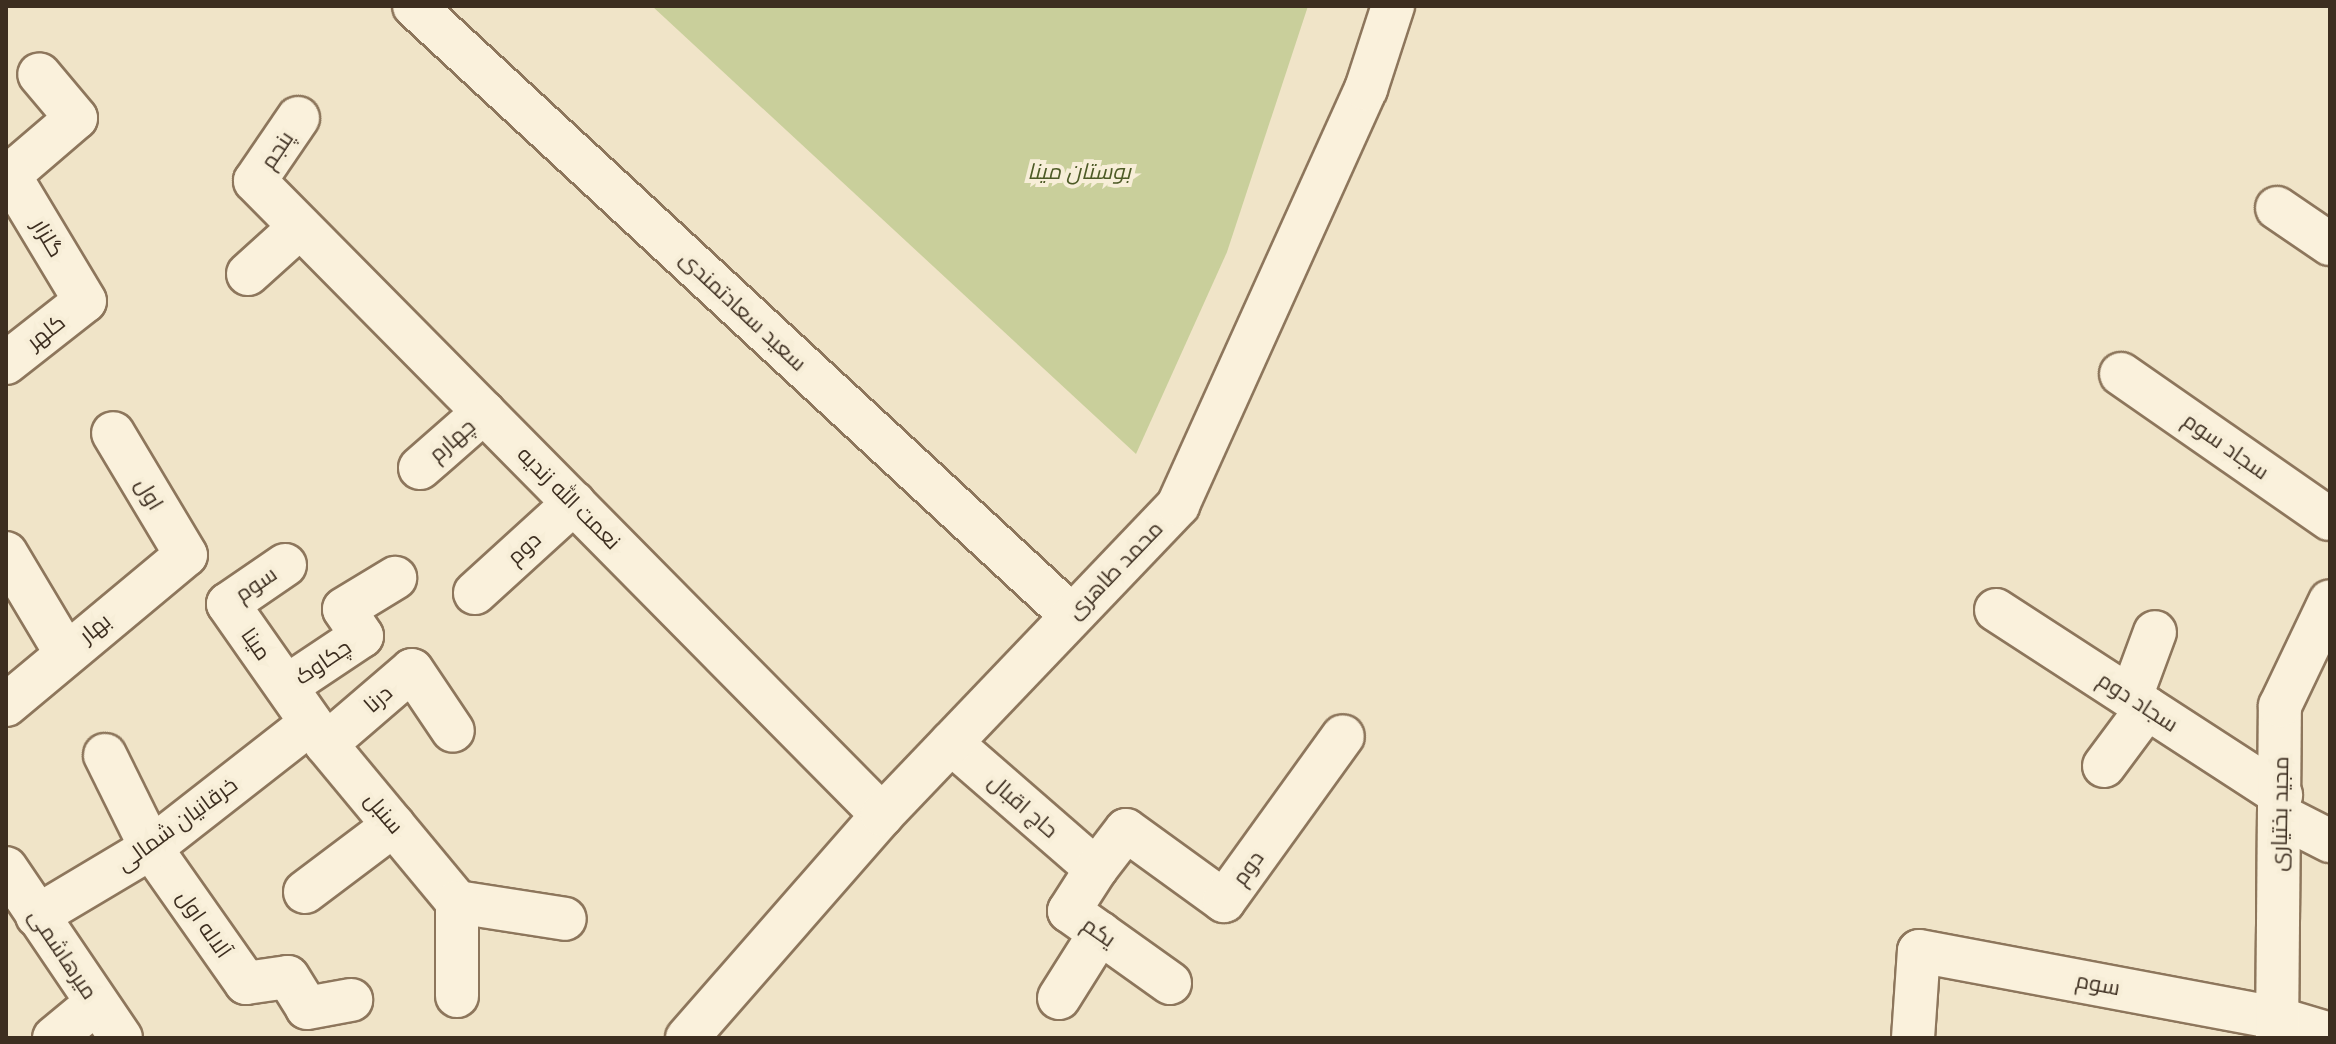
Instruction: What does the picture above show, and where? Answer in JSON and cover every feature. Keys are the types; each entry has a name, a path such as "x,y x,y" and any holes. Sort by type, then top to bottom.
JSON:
{"street":[{"name":"سعید سعادتمندی","path":"414,6 1072,616"},
{"name":"محمد طاهری","path":"687,1038 882,815 1178,505 1366,89 1393,6"},
{"path":"8,177 76,118 39,74"},
{"name":"پنجم","path":"255,181 298,118"},
{"name":"گلزار","path":"8,177 85,301"},
{"name":"نعمت الله زندیه","path":"255,181 882,815"},
{"path":"2277,208 2330,244"},
{"path":"248,274 300,227"},
{"name":"کلهر","path":"6,363 85,301"},
{"name":"سجاد سوم","path":"2121,374 2330,519"},
{"name":"چهارم","path":"420,468 484,412"},
{"name":"اول","path":"113,433 186,555"},
{"name":"دوم","path":"475,593 574,503"},
{"path":"6,553 65,652"},
{"name":"بهار","path":"6,705 65,652 186,555"},
{"name":"سوم","path":"228,604 285,565"},
{"name":"چکاوک","path":"287,686 362,636 344,609 395,578"},
{"name":"مینا","path":"228,604 319,734"},
{"name":"سجاد دوم","path":"1996,610 2139,703 2330,841"},
{"name":"مجید بختیاری","path":"2277,1028 2280,706 2325,625"},
{"path":"2104,766 2139,703 2155,632"},
{"name":"درنا","path":"319,734 412,670 453,731"},
{"name":"سنبل","path":"319,734 457,902"},
{"name":"خرقانیان شمالی","path":"37,916 151,848 319,734"},
{"name":"دوم","path":"1096,869 1126,830 1224,901 1343,736"},
{"name":"حاج اقبال","path":"951,743 1096,869"},
{"name":"آلاله اول","path":"105,755 151,848 246,983 288,977 307,1008 351,1000"},
{"path":"305,892 394,825"},
{"name":"میرهاشمی","path":"6,868 121,1038"},
{"name":"یکم","path":"1096,869 1069,911 1170,983"},
{"path":"457,996 457,902 565,919"},
{"path":"1059,998 1100,933"},
{"name":"سوم","path":"1913,1038 1919,951 2277,1028 2330,1034"},
{"path":"54,1038 96,1003"}],"green space":[{"name":"بوستان مینا","path":"652,6 1308,6 1227,252 1136,454"}]}
